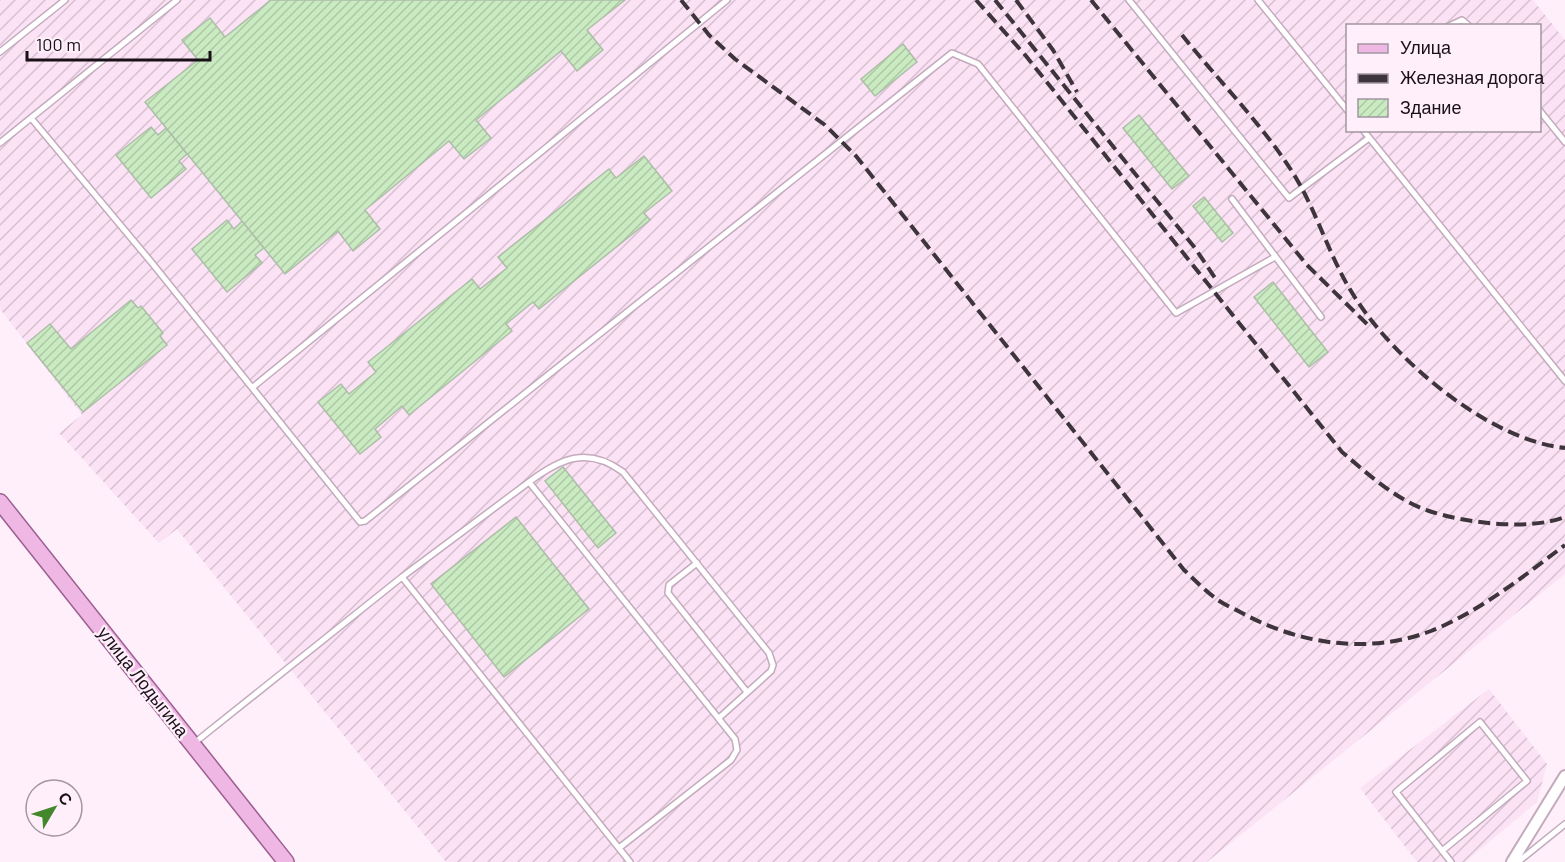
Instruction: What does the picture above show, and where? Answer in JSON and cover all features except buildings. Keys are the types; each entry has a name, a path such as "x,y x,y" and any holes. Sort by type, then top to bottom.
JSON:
{"main road":[{"name":"улица Лодыгина","path":"0,502 286,862"}],"street":[{"path":"1512,862 1565,776"}],"lane":[{"path":"0,52 65,0"},
{"path":"0,143 177,0"},
{"path":"253,387 727,0"},
{"path":"1129,0 1289,198 1369,138"},
{"path":"1258,0 1346,110"},
{"path":"1453,24 1462,20 1467,24"},
{"path":"31,118 253,387 360,522 365,521 952,53 978,64 1176,313 1275,257"},
{"path":"1541,113 1565,142"},
{"path":"1364,132 1565,381"},
{"path":"1232,199 1321,317"},
{"path":"192,745 402,577 550,466 565,459 589,456 610,462 624,472 769,652 773,664 771,671 719,718"},
{"path":"529,482 735,739 737,750 731,760 619,848"},
{"path":"697,563 669,585 668,593 747,692"},
{"path":"402,577 630,862"},
{"path":"1442,850 1527,781 1480,722 1395,792 1451,862"},
{"path":"1518,862 1565,824"}],"shaded area":[{"path":"0,0 1533,0 1565,40 1565,574 1207,862 446,862 177,529 159,543 59,433 82,415 0,309"},
{"path":"1489,689 1547,764 1537,802 1465,862 1417,862 1360,788"}],"railway":[{"path":"681,0 709,35 735,59 825,125 856,156 1184,570 1220,602 1264,624 1310,639 1334,643 1383,643 1431,631 1466,614 1501,593 1565,545"},
{"path":"976,0 1026,56 1342,452 1394,493 1429,511 1461,519 1497,524 1534,524 1565,517"},
{"path":"995,0 1195,248 1215,278"},
{"path":"1016,0 1053,50 1077,92"},
{"path":"1091,0 1307,265 1371,328"},
{"path":"1182,35 1281,155 1302,188 1347,284 1395,348 1420,372 1476,414 1506,430 1536,442 1565,448"}]}
